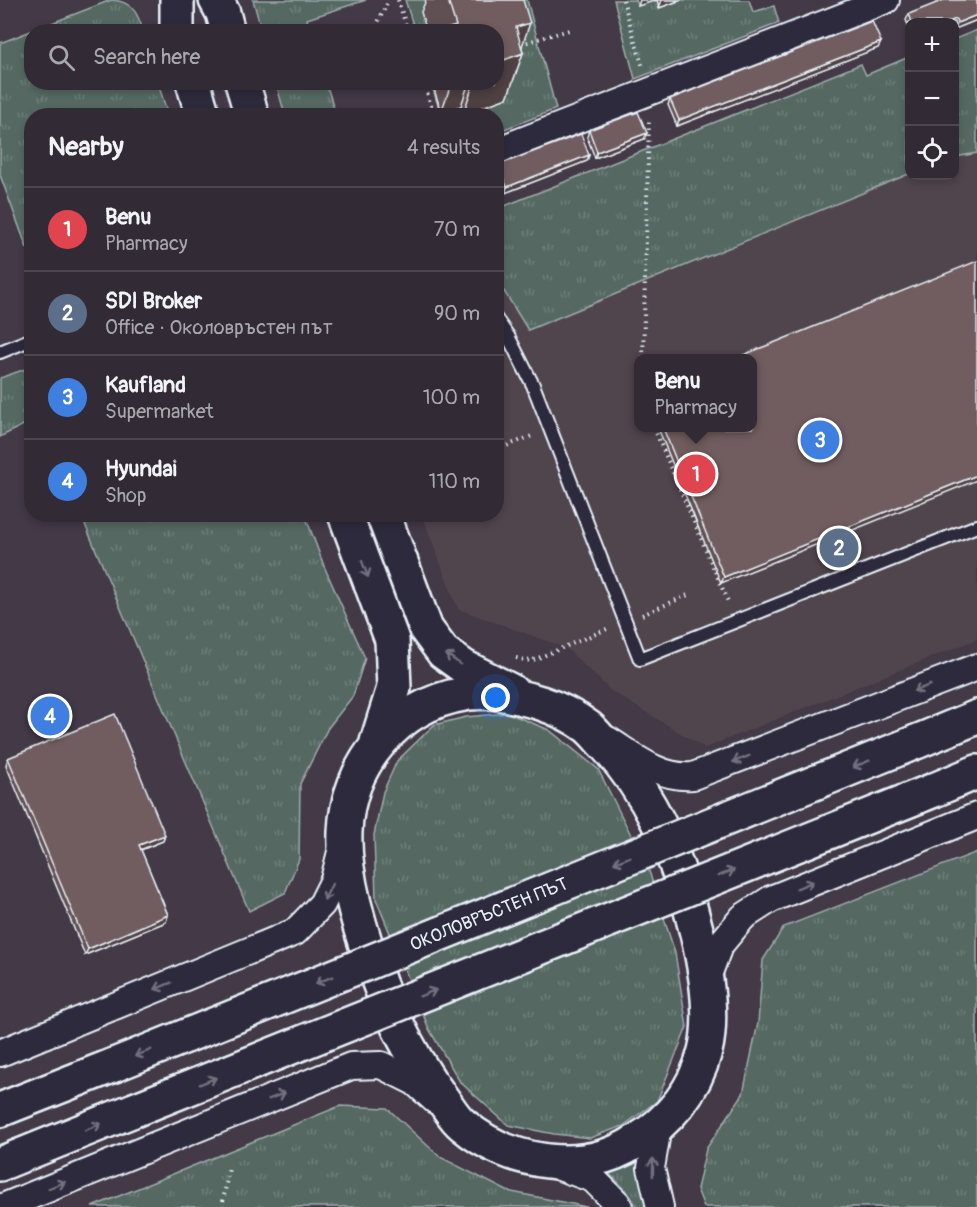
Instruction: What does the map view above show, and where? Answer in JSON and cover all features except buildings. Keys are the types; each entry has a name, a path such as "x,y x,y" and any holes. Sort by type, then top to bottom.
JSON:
{"main road":[{"path":"177,0 177,24"},
{"path":"216,0 226,24"},
{"path":"195,90 201,108"},
{"path":"244,90 250,108"},
{"path":"348,522 392,640 394,688 377,743 357,776 346,812 345,836 350,882 363,940 388,1006 402,1037 422,1070 462,1124 504,1152 548,1162 597,1158 631,1145 658,1127 684,1096 694,1079 705,1050 710,1018 707,978 693,919 673,855 658,821 633,778 590,729 557,708 523,697 464,667 443,652 426,629 386,522"},
{"path":"377,743 403,718 433,704 463,694 490,692 523,697"},
{"name":"ОКОЛОВРЪСТЕН ПЪТ","path":"0,1110 977,717"},
{"path":"0,1164 977,772"}],"street":[{"path":"504,148 886,0"},
{"path":"590,729 665,774 680,777 693,776 977,667"},
{"path":"707,978 719,946 743,917 771,899 977,816"},
{"path":"0,1053 295,932 322,904 334,880 345,836"},
{"path":"3,1207 351,1066 381,1065 415,1082 462,1124"},
{"path":"658,1127 651,1168 660,1207"},
{"path":"548,1162 593,1179 617,1203 618,1207"}],"lane":[{"path":"504,330 533,385 640,659 977,526"},
{"path":"0,352 24,342"}],"path":[{"path":"377,24 389,0"},
{"path":"398,0 406,24"},
{"path":"623,0 650,91 643,354"},
{"path":"511,47 569,30"},
{"path":"526,31 530,42"},
{"path":"426,90 432,108"},
{"path":"504,447 550,429"},
{"path":"656,432 737,621"},
{"path":"222,1207 229,1168"}],"shaded area":[{"path":"977,153 977,639 705,748 611,691 566,648 458,609 425,522 504,522 504,290 528,330 905,176 905,180 959,180 959,156"}],"green space":[{"path":"111,0 124,3 133,9 141,24 49,24"},
{"path":"253,0 366,0 307,19 308,24 260,24"},
{"path":"405,0 427,0 427,24 413,24"},
{"path":"490,0 527,0 556,109 504,129 504,108 482,108 497,90 504,90 504,81 513,69 504,42 504,24 498,24"},
{"path":"614,0 636,0 638,5 657,0 660,7 682,0 749,0 753,12 774,6 779,23 635,79"},
{"path":"977,30 977,153 959,156 959,72 959,37"},
{"path":"24,34 24,90 160,90 166,108 24,108 24,240 0,175 0,43"},
{"path":"905,59 905,176 528,330 504,291 504,206 861,64 866,75"},
{"path":"278,90 328,90 334,108 283,108"},
{"path":"24,369 24,425 0,437 0,378"},
{"path":"84,522 308,522 324,566 365,658 353,696 328,728 300,784 299,859 285,893 249,911"},
{"path":"508,713 549,730 598,769 649,871 675,953 687,1027 657,1101 623,1126 590,1138 508,1125 460,1082 429,1029 376,899 374,835 383,792 397,761 434,725 466,717"},
{"path":"977,852 977,1207 704,1207 697,1189 706,1149 743,1094 758,1023 763,960 784,927"},
{"path":"340,1106 387,1108 440,1157 507,1191 587,1207 92,1207"},
{"path":"644,1151 648,1207 637,1207 621,1185 600,1167"}],"place":[{"name":"Kaufland","path":"820,440"},
{"name":"Benu","path":"696,474"},
{"name":"SDI Broker","path":"839,548"},
{"name":"Hyundai","path":"50,716"}]}
